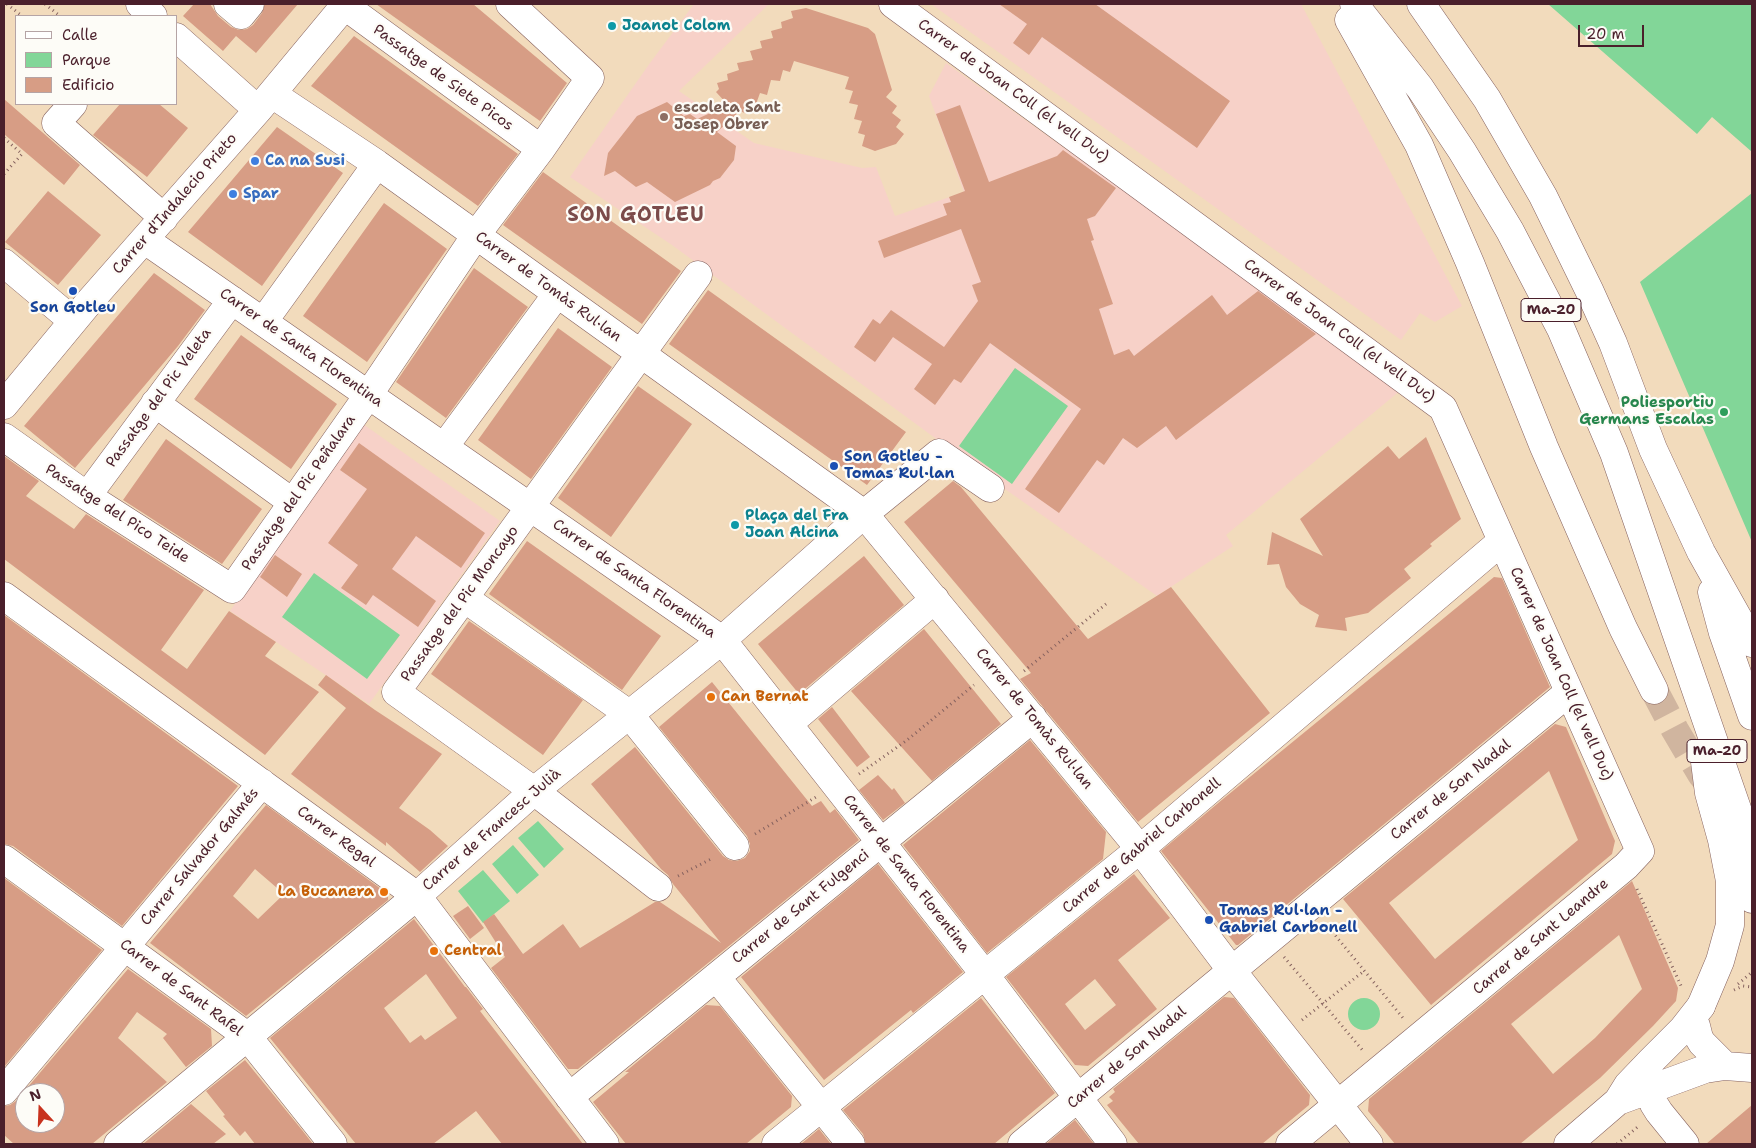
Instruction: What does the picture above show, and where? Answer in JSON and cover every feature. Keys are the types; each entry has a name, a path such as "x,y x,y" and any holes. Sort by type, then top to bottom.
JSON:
{"main road":[{"path":"140,4 152,15"},
{"path":"228,4 241,15 250,4"},
{"name":"Passatge del Pic Peñalara","path":"232,589 369,394 476,235 541,149 590,78 510,4"},
{"name":"Carrer de Joan Coll (el vell Duc)","path":"893,4 1443,408 1570,692 1633,858"},
{"path":"1339,4 1419,145 1470,263 1544,447 1623,628 1654,690"},
{"name":"Ma-20","path":"1354,4 1420,88 1462,151 1510,231 1561,329 1614,453 1752,852"},
{"name":"Ma-20","path":"1421,4 1487,99 1524,162 1567,243 1613,343 1653,449 1701,552 1723,632 1752,716"},
{"name":"Carrer d'Indalecio Prieto","path":"4,405 73,321 265,102 346,5"},
{"name":"Passatge de Siete Picos","path":"346,5 541,149"},
{"name":"Carrer de Tomàs Rul·lan","path":"178,38 265,102 377,164 864,514 1140,849 1232,971"},
{"path":"71,105 56,123 164,218"},
{"path":"263,322 377,164"},
{"name":"Carrer de Santa Florentina","path":"145,240 722,640 985,975 1113,1144"},
{"path":"4,264 73,321"},
{"name":"Passatge del Pic Moncayo","path":"658,887 534,791 396,692 698,275"},
{"path":"444,447 558,294"},
{"name":"Passatge del Pic Veleta","path":"87,496 232,300"},
{"path":"155,403 292,502"},
{"name":"Passatge del Pico Teide","path":"4,437 87,496 232,589"},
{"path":"864,514 938,453 990,488"},
{"name":"Carrer de Francesc Julià","path":"118,1144 246,1036 418,896 534,791 722,640 864,514"},
{"name":"Carrer de Gabriel Carbonell","path":"776,1144 1140,849 1502,541"},
{"path":"1701,552 1752,643"},
{"name":"Carrer Regal","path":"4,596 418,896 605,1144"},
{"path":"464,598 629,714 735,846"},
{"path":"788,724 935,599"},
{"path":"1568,1144 1618,1101 1628,1085 1683,1029 1720,961 1730,925 1730,881 1722,840 1709,793 1705,762 1681,650"},
{"name":"Carrer de Son Nadal","path":"1022,1144 1570,692"},
{"name":"Carrer de Sant Fulgenci","path":"569,1097 1033,718"},
{"path":"1705,762 1752,898"},
{"name":"Carrer Salvador Galmés","path":"4,1091 262,783"},
{"name":"Carrer de Sant Leandre","path":"1338,1105 1633,858"},
{"name":"Carrer de Sant Rafel","path":"4,859 246,1036 333,1144"},
{"path":"1232,971 1369,1144"},
{"path":"716,977 851,1144"},
{"path":"1694,1008 1699,1038 1725,1066"},
{"path":"1685,1144 1654,1104 1649,1090 1653,1079 1689,1038 1694,1008"},
{"path":"1618,1101 1705,1069 1725,1066 1752,1068"},
{"path":"1290,1144 1338,1105"}],"path":[{"path":"7,4 21,15"},
{"path":"46,4 59,15"},
{"path":"4,138 22,154 4,174"},
{"path":"1006,685 1106,604"},
{"path":"1633,858 1694,1008"},
{"path":"1311,906 1419,1038"},
{"path":"1270,939 1380,1070"},
{"path":"1283,1036 1364,971"},
{"path":"1732,990 1752,972"}],"shaded area":[{"path":"694,4 769,4 679,91 754,143 862,168 876,167 895,216 964,192 929,96 946,63 1401,390 1226,535 1233,546 1157,596 995,482 672,245 570,177"},
{"path":"931,4 1301,4 1462,306 1435,322 1420,313 1401,340"},
{"path":"363,424 500,521 369,704 230,611"}],"green space":[{"path":"1548,4 1752,4 1752,152 1712,117 1697,134"},
{"name":"Poliesportiu Germans Escalas","path":"1752,193 1752,542 1640,282"},
{"path":"1015,368 1068,406 1012,484 959,446"},
{"path":"314,573 400,635 367,679 282,617"},
{"path":"538,821 564,849 544,868 518,838"},
{"path":"513,845 539,875 517,894 492,864"},
{"path":"483,870 510,901 483,923 458,891"},
{"path":"1364,998 1370,999 1375,1003 1379,1008 1379,1020 1375,1025 1370,1029 1364,1030 1358,1029 1353,1025 1349,1020 1348,1014 1349,1008 1353,1003 1358,999"}],"building":[{"path":"194,4 210,4 218,16 231,27 239,30 247,29 253,25 262,13 265,4 298,4 256,53 236,36 223,51 183,16"},
{"path":"376,4 473,4 567,83 540,121"},
{"path":"999,4 1095,4 1230,101 1197,148 1042,37 1029,55 1013,43 1027,24"},
{"path":"806,8 868,28 875,34 892,90 886,97 897,106 892,113 901,120 896,127 904,134 896,144 875,151 862,146 865,135 858,133 862,121 854,119 858,105 849,103 853,91 845,89 849,77 794,61 790,72 783,70 780,81 771,80 767,95 760,93 756,104 749,103 747,114 740,111 717,132 736,146 734,160 720,178 713,181 710,185 675,202 647,182 636,187 615,171 604,176 608,153 637,116 667,102 684,116 690,114 697,119 728,105 716,92 719,89 717,83 728,80 727,74 739,70 737,63 753,60 750,51 762,48 760,41 773,38 771,31 782,28 781,22 793,18 791,11"},
{"path":"354,36 518,154 478,206 311,86"},
{"path":"4,99 80,165 64,185 4,134"},
{"path":"119,105 160,105 188,128 147,177 93,135"},
{"path":"960,105 989,182 1057,156 1063,150 1116,188 1095,216 1087,219 1094,240 1091,241 1113,304 1099,309 1114,355 1129,349 1134,356 1212,295 1227,315 1258,291 1316,334 1176,440 1166,426 1137,448 1123,438 1104,465 1097,460 1059,513 1025,489 1081,409 990,343 961,383 954,379 935,405 914,389 932,364 893,337 875,362 854,347 873,319 880,324 891,310 944,347 978,301 972,285 981,282 961,229 884,258 878,241 947,215 943,204 951,202 949,197 965,191 936,114"},
{"path":"277,127 343,173 262,286 188,232"},
{"path":"543,172 681,271 642,324 503,225"},
{"path":"48,191 101,235 58,285 5,242"},
{"path":"384,203 447,249 367,362 303,316"},
{"path":"474,268 528,307 446,418 396,382"},
{"path":"154,273 205,310 178,346 75,468 24,426"},
{"path":"708,290 906,432 867,485 669,344"},
{"path":"558,328 612,367 531,479 478,440"},
{"path":"241,335 337,404 291,469 194,399"},
{"path":"638,386 692,424 611,537 558,498"},
{"path":"1426,437 1461,519 1430,544 1432,546 1404,569 1411,578 1368,613 1345,618 1347,631 1315,627 1319,615 1300,604 1286,587 1279,564 1267,565 1272,532 1323,556 1300,519 1388,446 1399,459"},
{"path":"166,439 262,509 222,564 123,500"},
{"path":"359,443 485,533 461,568 416,536 392,569 436,601 418,627 373,595 366,605 341,588 358,565 328,543 367,489 340,470"},
{"path":"4,456 39,481 26,496 74,529 86,514 204,590 161,650 187,669 229,611 276,642 265,656 319,692 265,755 4,559"},
{"path":"953,481 961,487 1088,639 1171,587 1270,713 1138,822 1020,679 1031,673 904,522"},
{"path":"527,541 661,636 622,690 489,594"},
{"path":"275,555 302,574 287,597 260,577"},
{"path":"864,556 904,605 799,694 758,644"},
{"path":"1494,577 1502,578 1550,687 1236,945 1161,851"},
{"path":"4,615 238,786 122,926 13,846 4,844"},
{"path":"469,621 583,700 543,755 431,674"},
{"path":"924,629 1001,724 932,781 851,691"},
{"path":"326,675 442,754 399,808 430,830 448,846 420,872 386,842 386,846 291,774 346,708 318,685"},
{"path":"712,682 812,806 821,801 830,813 835,809 859,840 578,1069 568,1069 491,968 505,957 483,922 494,914 523,954 563,924 580,948 655,902 660,902 721,943 673,884 668,875 591,784 635,747 723,856 729,860 737,861 745,858 750,851 747,836 659,727"},
{"path":"832,707 870,757 857,767 818,719"},
{"path":"1555,724 1566,727 1615,841 1612,854 1431,1005 1343,899","holes":["1549,771 1578,840 1435,959 1389,903"]},
{"path":"1030,740 1106,832 1103,859 987,953 903,845"},
{"path":"878,775 892,790 894,788 905,803 883,820 859,790"},
{"path":"266,805 388,894 388,900 246,1016 150,943","holes":["255,869 284,894 258,919 233,896"]},
{"path":"878,864 963,972 913,1013 911,1010 824,1080 741,977"},
{"path":"1134,874 1170,918 1118,960 1157,1009 1088,1066 1075,1065 1006,977","holes":["1095,979 1116,1005 1085,1030 1065,1004"]},
{"path":"4,878 102,950 4,1067"},
{"path":"1632,881 1678,988 1676,1001 1600,1078 1520,1144 1395,1144 1368,1111 1369,1099","holes":["1619,935 1642,989 1595,1038 1553,1074 1511,1024"]},
{"path":"468,906 484,928 470,939 453,916"},
{"path":"414,919 483,1009 480,1011 583,1144 502,1144 476,1111 433,1144 356,1144 270,1038","holes":["426,974 457,1018 425,1040 421,1035 410,1043 384,1008"]},
{"path":"128,969 211,1029 212,1046 186,1067 163,1038 167,1034 137,1012 118,1038 167,1082 92,1144 14,1144 4,1135 4,1106 15,1102 15,1133 65,1133 65,1083 31,1083"},
{"path":"1224,997 1234,998 1310,1095 1309,1105 1262,1144 1139,1144 1107,1105 1113,1101 1109,1097 1115,1092 1113,1089"},
{"path":"981,998 1055,1093 994,1144 866,1144 863,1134 843,1110"},
{"path":"706,1005 720,1006 792,1096 791,1107 746,1144 626,1144 593,1102 629,1072 625,1072"},
{"path":"245,1060 313,1144 255,1144 245,1131 240,1136 223,1116 225,1115 206,1091"},
{"path":"191,1104 226,1134 213,1144 143,1144"},
{"path":"1752,1105 1752,1144 1706,1144"},
{"path":"1075,1120 1094,1144 1046,1144"},
{"path":"819,1129 831,1144 801,1144"}],"tunnel":[{"path":"1654,690 1701,774 1714,789"}],"place":[{"name":"Joanot Colom","path":"612,26"},
{"name":"escoleta Sant Josep Obrer","path":"664,117"},
{"name":"Ca na Susi","path":"255,161"},
{"name":"Spar","path":"233,194"},
{"name":"Son Gotleu","path":"73,291"},
{"name":"Poliesportiu Germans Escalas","path":"1724,412"},
{"name":"Son Gotleu - Tomas Rul·lan","path":"834,466"},
{"name":"Plaça del Fra Joan Alcina","path":"735,525"},
{"name":"Can Bernat","path":"711,697"},
{"name":"La Bucanera","path":"384,892"},
{"name":"Tomas Rul·lan - Gabriel Carbonell","path":"1209,920"},
{"name":"Central","path":"434,951"}],"district":[{"name":"SON GOTLEU","path":"636,216"}]}
